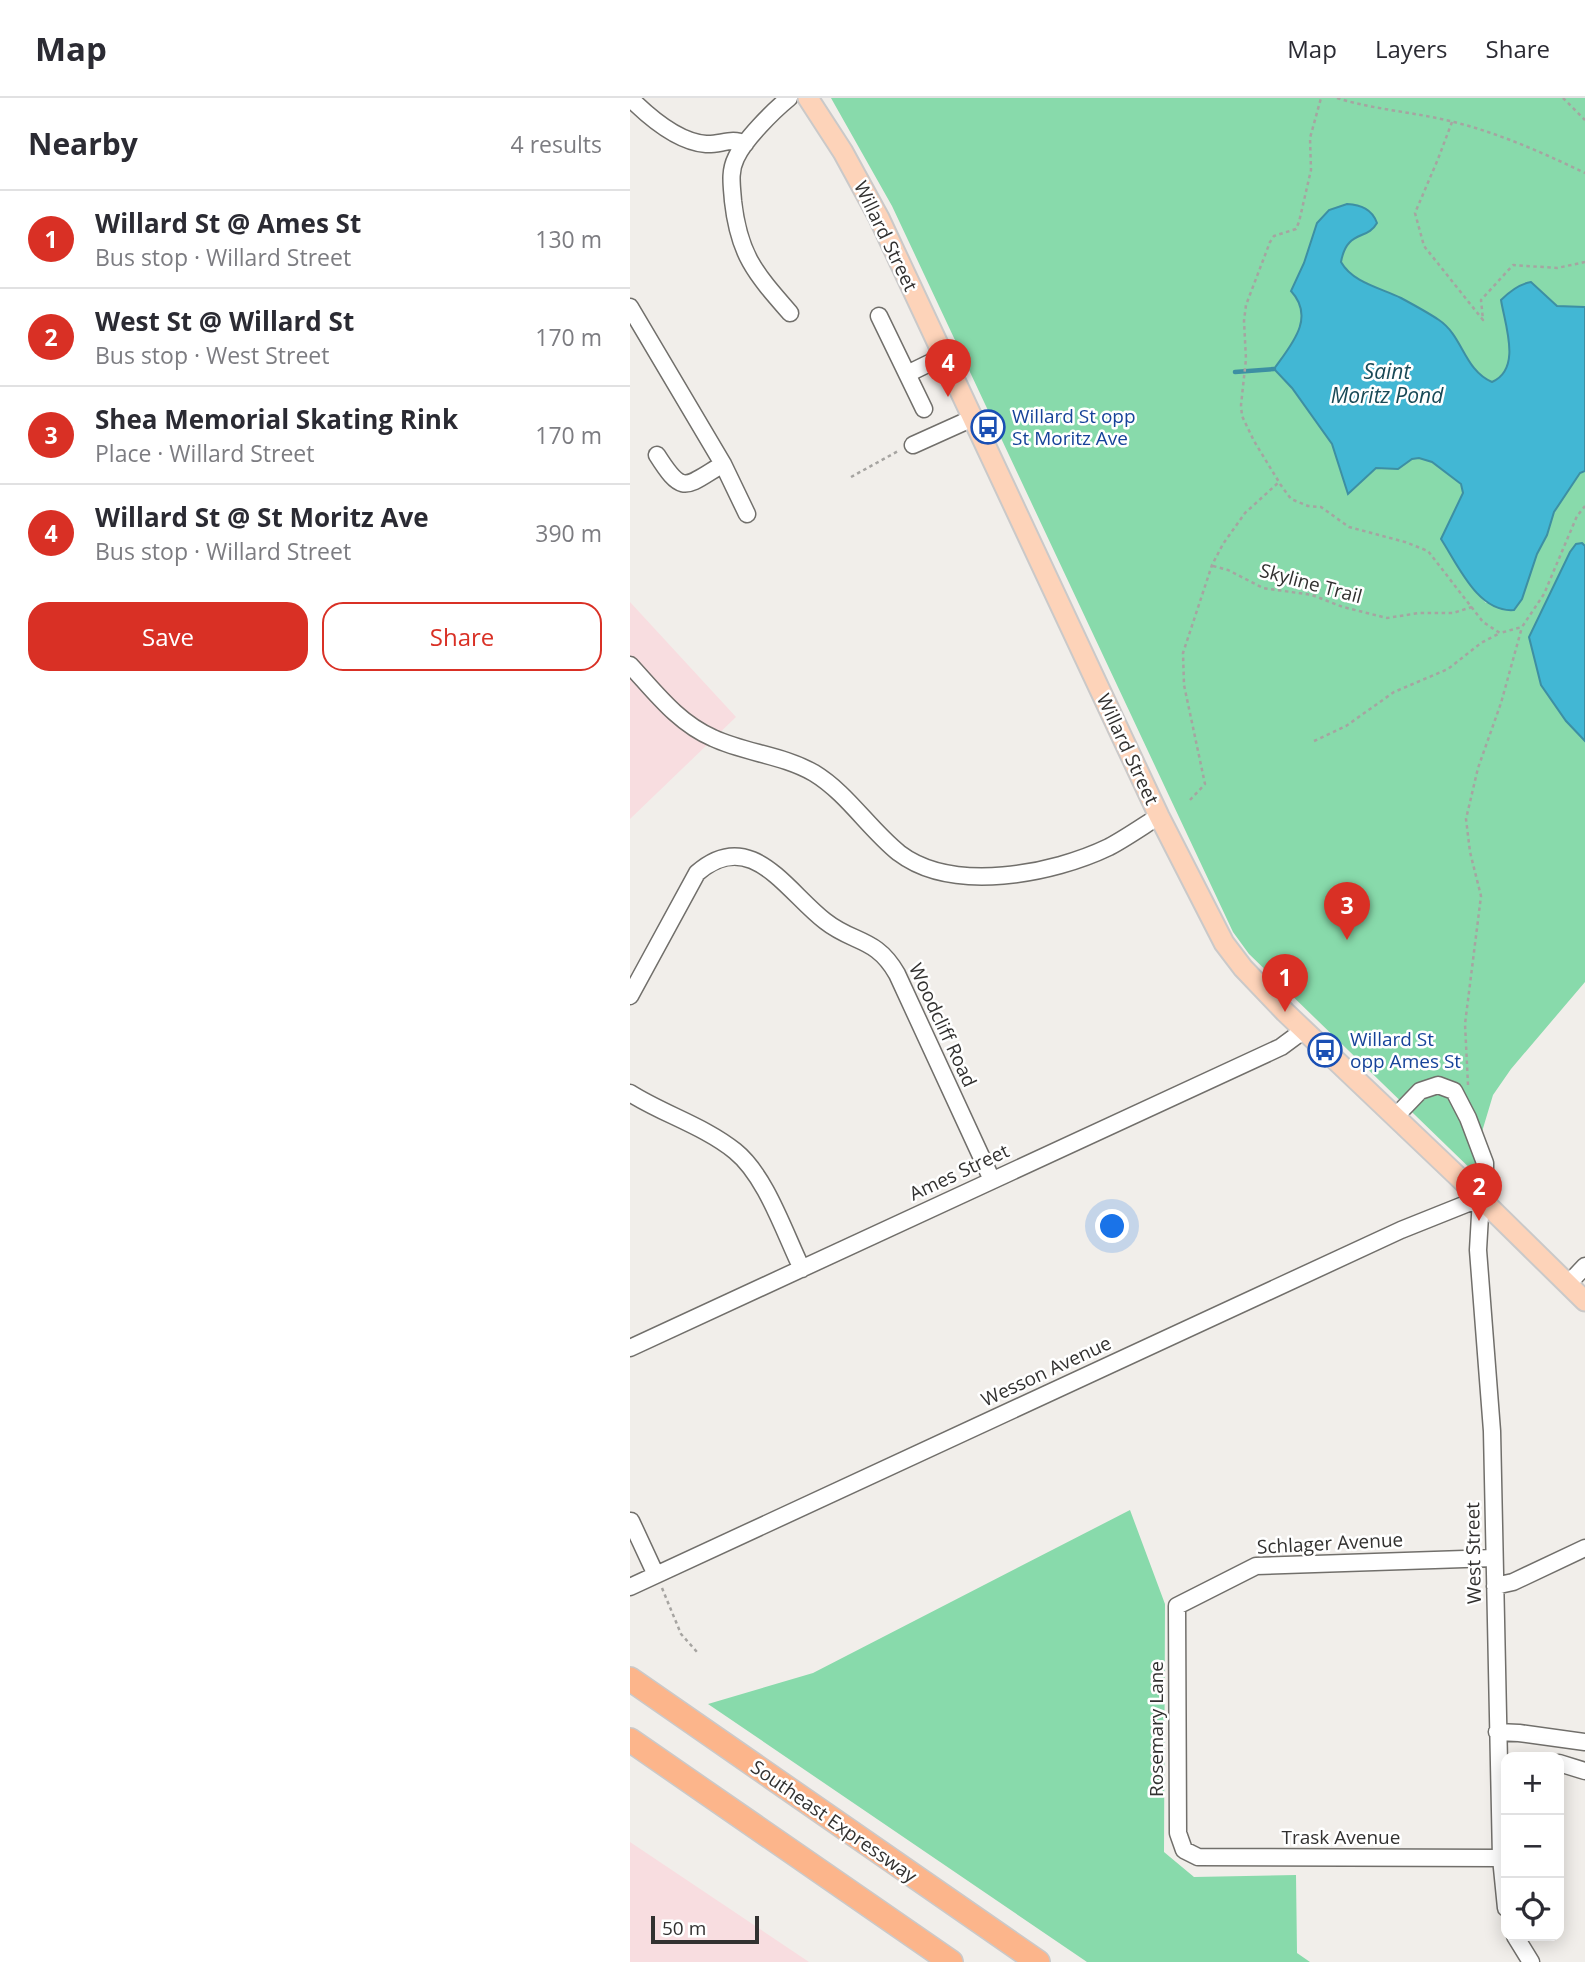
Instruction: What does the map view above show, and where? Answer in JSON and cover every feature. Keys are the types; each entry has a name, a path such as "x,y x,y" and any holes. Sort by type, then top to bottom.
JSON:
{"highway":[{"name":"Southeast Expressway","path":"630,1679 1038,1962"},
{"path":"630,1740 942,1956 966,1962"},
{"path":"962,1909 1009,1962"}],"main road":[{"name":"Willard Street","path":"808,98 831,131 860,182 1159,816 1224,943 1259,986 1585,1301"}],"street":[{"path":"630,98 652,117 690,140 710,144 736,141 745,145"},
{"path":"789,98 745,145 734,160 732,174 738,233 754,271 790,313"},
{"path":"630,307 723,464 747,514"},
{"path":"879,316 924,409"},
{"path":"907,374 944,356"},
{"path":"913,445 973,418"},
{"path":"657,455 673,479 681,484 690,484 723,464"},
{"path":"630,665 688,724 715,739 811,771 831,786 898,852 914,862 936,870 994,875 1041,870 1111,846 1159,816"},
{"name":"Woodcliff Road","path":"630,996 697,873 715,860 731,856 764,865 824,920 869,943 888,959 992,1180"},
{"name":"Ames Street","path":"630,1348 1281,1047 1304,1030"},
{"path":"1395,1117 1420,1091 1437,1085 1454,1091 1468,1118 1485,1163 1485,1171 1476,1194"},
{"path":"630,1093 723,1143 744,1160 762,1186 802,1269"},
{"name":"West Street","path":"1476,1194 1478,1264 1491,1422 1497,1732 1501,1753"},
{"name":"Wesson Avenue","path":"630,1587 1476,1194"},
{"path":"1568,1284 1585,1266"},
{"path":"631,1521 656,1575"},
{"path":"1494,1586 1513,1582 1585,1548"},
{"name":"Schlager Avenue","path":"1177,1606 1256,1566 1494,1558"},
{"name":"Rosemary Lane","path":"1177,1606 1178,1833 1184,1850"},
{"path":"1497,1732 1585,1742"},
{"path":"1564,1765 1585,1771"},
{"name":"Trask Avenue","path":"1184,1850 1198,1857 1501,1858"},
{"path":"1518,1941 1531,1962"}],"path":[{"path":"1321,98 1310,138 1311,170 1299,222 1296,229 1274,236 1270,242 1246,305 1242,416 1291,499 1308,506 1321,507 1349,527 1405,542 1427,551 1483,622 1500,633"},
{"path":"1337,98 1452,122 1521,142 1585,173"},
{"path":"1563,98 1585,120"},
{"path":"1452,122 1415,213 1424,246 1483,320 1480,300 1513,265 1557,268 1585,262"},
{"path":"851,477 913,445"},
{"path":"1190,800 1205,784 1184,685 1183,653 1212,565 1245,513 1279,482"},
{"path":"1468,1118 1465,1024 1481,896 1469,852 1466,819 1478,768 1501,703 1522,627 1544,594 1577,516 1585,506"},
{"name":"Skyline Trail","path":"1212,565 1263,588 1312,595 1343,607 1387,618 1419,613 1453,613 1472,607"},
{"path":"1314,741 1346,726 1394,692 1448,669 1481,643 1500,633 1522,627"},
{"path":"656,1575 681,1633 697,1652"}],"shaded area":[{"path":"630,602 736,717 630,819"},
{"path":"630,1842 809,1962 630,1962"}],"green space":[{"path":"831,98 1585,98 1585,307 1557,306 1531,282 1501,301 1508,334 1507,367 1501,376 1492,382 1482,378 1473,369 1454,337 1346,271 1341,262 1348,245 1377,223 1304,263 1291,291 1301,311 1299,331 1275,369 1332,444 1348,493 1376,468 1398,469 1412,459 1419,458 1432,462 1461,484 1463,493 1441,539 1472,587 1486,603 1537,554 1547,535 1554,512 1580,473 1585,471 1585,546 1582,543 1547,599 1529,637 1541,685 1566,721 1585,741 1585,982 1511,1069 1493,1095 1481,1135 1482,1180 1249,954 1233,932 892,206"},
{"path":"1130,1510 1165,1604 1164,1852 1194,1877 1296,1875 1297,1953 1310,1962 1087,1962 708,1704 813,1673"}],"water":[{"name":"Saint Moritz Pond","path":"1347,204 1365,209 1377,223 1348,245 1341,262 1346,269 1360,280 1401,298 1439,320 1453,335 1475,370 1492,382 1501,376 1509,357 1508,334 1501,300 1507,294 1518,286 1531,282 1557,306 1585,307 1585,471 1580,473 1554,512 1522,599 1514,610 1501,609 1480,596 1462,574 1441,539 1463,493 1461,484 1432,462 1419,458 1412,459 1398,469 1376,468 1348,494 1332,444 1292,388 1274,369 1293,341 1301,321 1298,301 1291,291 1304,263 1317,223 1329,210"},
{"path":"1582,543 1585,546 1585,741 1566,721 1541,685 1529,637 1570,552 1576,544"}],"waterway":[{"path":"1235,372 1274,369"}],"place":[{"name":"Willard St @ St Moritz Ave","path":"948,397"},
{"name":"Willard St opp St Moritz Ave","path":"988,427"},
{"name":"Shea Memorial Skating Rink","path":"1347,940"},
{"name":"Willard St @ Ames St","path":"1285,1012"},
{"name":"Willard St opp Ames St","path":"1325,1050"},
{"name":"West St @ Willard St","path":"1479,1221"}]}
